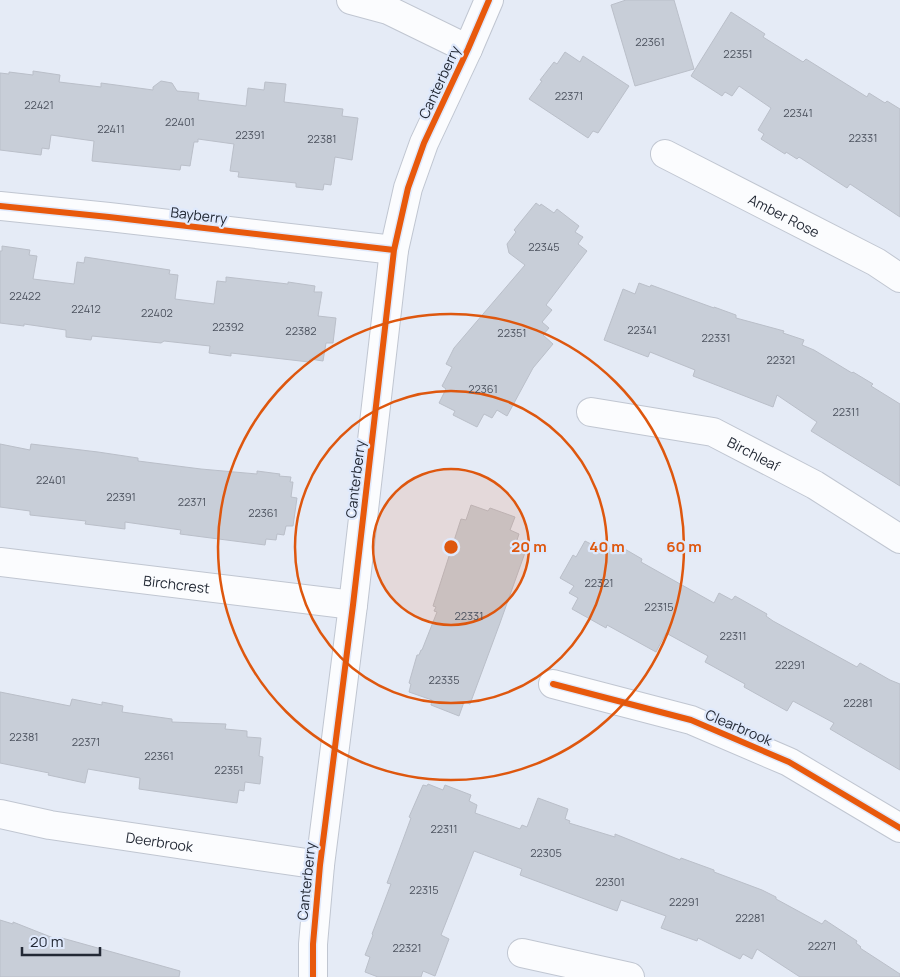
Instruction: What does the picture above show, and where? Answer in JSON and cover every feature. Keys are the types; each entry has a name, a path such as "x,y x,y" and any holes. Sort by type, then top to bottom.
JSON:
{"street":[{"path":"351,0 388,10 468,49"},
{"name":"Canterberry","path":"313,977 313,944 320,865 353,605 394,250 408,188 424,143 468,49 488,0"},
{"name":"Amber Rose","path":"665,154 876,262 900,278"},
{"name":"Bayberry","path":"0,206 394,250"},
{"name":"Birchleaf","path":"591,412 713,432 815,485 900,539"},
{"name":"Birchcrest","path":"0,562 353,605"},
{"name":"Clearbrook","path":"553,684 691,720 789,762 900,828"},
{"name":"Deerbrook","path":"0,814 50,825 320,865"},
{"path":"522,953 630,977"}],"building":[{"path":"626,0 674,0 694,69 635,86 611,5"},
{"path":"731,12 765,34 763,37 803,62 806,59 867,97 869,93 885,103 887,101 900,109 900,217 850,184 847,188 799,157 797,159 786,152 785,154 761,139 764,134 758,130 771,108 739,86 732,96 725,92 722,96 691,76"},
{"path":"565,52 580,62 583,56 629,86 598,133 593,131 588,138 529,99 542,81 540,80 554,62 557,64"},
{"path":"33,71 60,75 59,82 101,87 101,83 153,90 153,87 161,81 172,83 177,91 199,93 198,100 246,106 248,88 264,90 265,82 286,84 284,102 343,109 342,116 358,118 352,160 335,157 331,185 324,184 323,190 296,187 296,183 238,177 239,172 230,171 234,144 198,139 198,142 194,142 190,166 181,165 180,170 92,161 94,141 51,135 49,149 42,148 41,155 0,150 0,73 9,74 9,72 33,75"},
{"path":"536,203 540,206 541,204 554,213 557,209 579,226 575,232 583,237 578,244 587,251 546,305 552,310 542,322 549,328 543,335 553,344 533,368 507,416 497,410 492,418 484,414 477,427 453,415 455,411 439,403 446,389 442,386 452,367 446,364 454,348 525,265 509,253 507,244 516,232 514,230"},
{"path":"2,246 30,250 29,255 37,256 33,279 74,284 77,262 84,263 85,257 170,270 169,274 178,275 175,299 214,304 217,281 226,282 226,277 315,286 314,292 322,292 318,316 336,318 333,343 326,343 323,361 310,359 309,362 231,353 231,356 209,353 210,346 164,341 161,343 92,336 91,340 66,337 66,330 24,324 24,326 0,323 0,251 2,251"},
{"path":"639,283 650,287 651,285 736,315 736,318 784,331 783,333 804,340 802,345 873,384 871,386 900,404 900,486 811,431 817,422 777,395 773,407 693,376 695,370 650,352 648,357 604,340 623,289 635,294"},
{"path":"0,444 30,450 31,444 98,452 138,458 138,461 201,469 257,474 257,471 291,477 290,482 293,482 291,497 297,498 293,526 286,526 284,535 277,534 276,540 266,539 265,545 180,534 181,530 125,522 125,529 85,524 86,521 30,515 30,511 0,507"},
{"path":"471,505 488,511 490,508 515,517 510,530 519,534 516,543 527,547 470,704 464,702 459,716 431,705 432,700 409,692 411,684 409,683 417,655 422,650 437,612 434,611 436,607 433,606 461,519 466,520"},
{"path":"585,541 599,548 602,543 620,553 623,548 642,559 641,562 714,603 719,593 732,600 735,596 767,614 766,616 773,621 857,667 860,663 900,684 900,770 830,729 834,723 793,701 787,711 744,687 745,684 705,662 708,656 666,633 656,652 607,625 606,628 572,609 578,598 569,593 574,586 560,578 573,555 576,557"},
{"path":"0,692 70,706 72,699 102,705 102,702 123,706 122,712 172,719 172,722 226,724 225,729 247,731 247,737 261,738 259,756 263,757 260,784 245,782 244,791 239,790 237,803 139,789 140,778 88,769 85,783 0,763"},
{"path":"428,784 443,790 445,785 471,795 469,801 477,805 475,813 520,829 522,825 527,827 538,798 568,809 565,819 570,821 569,823 615,837 615,834 680,860 681,858 714,870 714,872 776,897 776,899 822,924 825,920 857,941 856,943 860,948 900,974 900,977 800,977 757,949 752,959 743,954 740,959 698,938 697,941 661,928 666,916 621,900 617,911 520,875 522,869 474,851 441,935 449,939 435,976 423,971 421,977 378,977 365,972 370,957 365,955 391,884 387,883 411,818 409,817 423,785 427,786"},
{"path":"0,920 13,924 13,922 61,941 62,938 180,971 179,977 0,977"}],"cycle path":[{"path":"313,977 313,944 320,865 353,605 394,250 408,188 424,143 489,0"},
{"path":"0,206 394,250"},
{"path":"553,684 691,720 789,762 900,828"}]}
